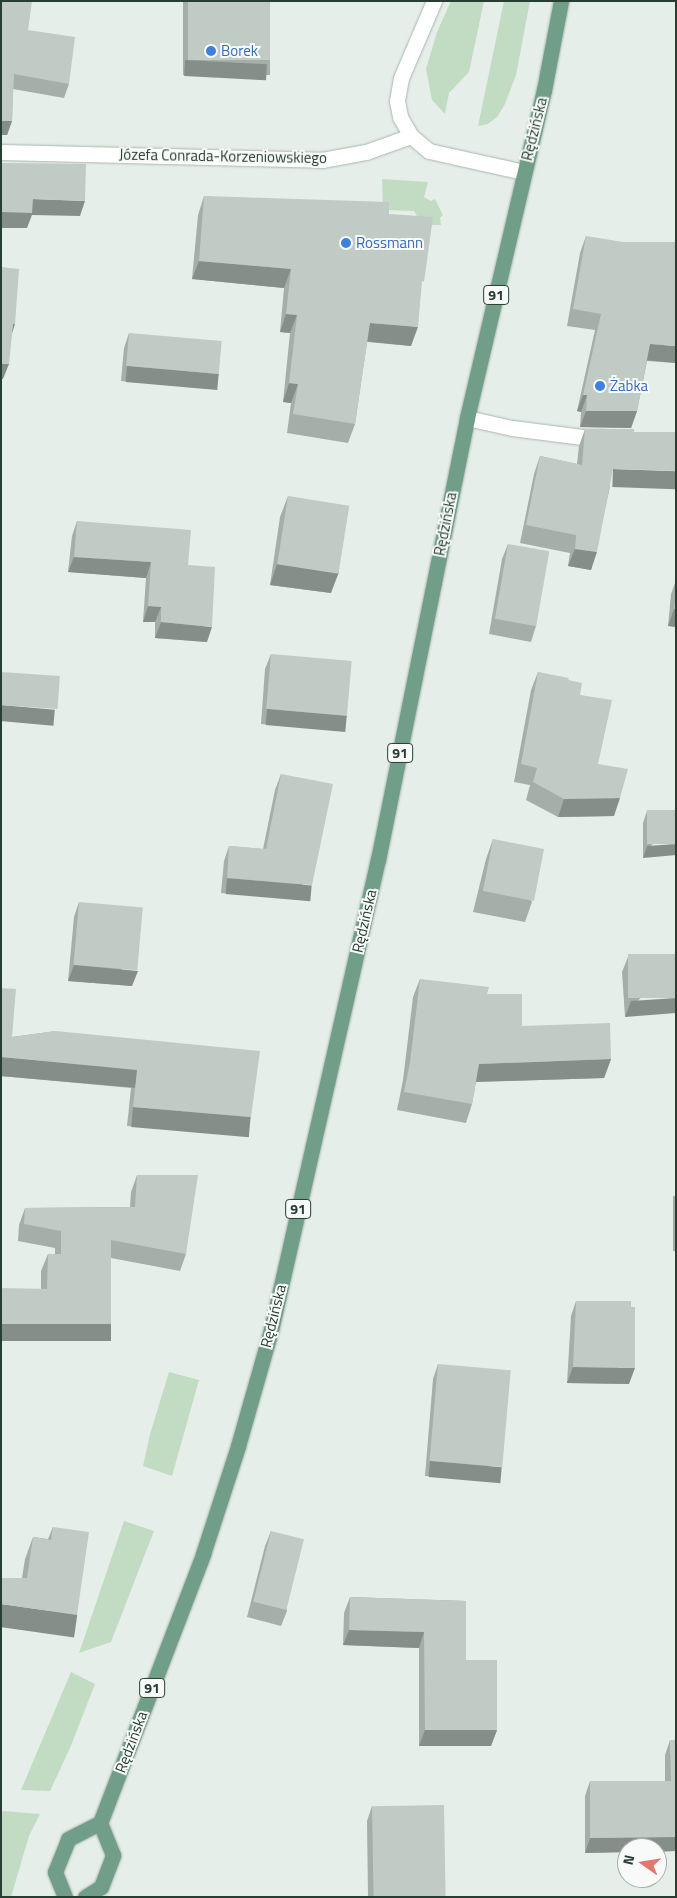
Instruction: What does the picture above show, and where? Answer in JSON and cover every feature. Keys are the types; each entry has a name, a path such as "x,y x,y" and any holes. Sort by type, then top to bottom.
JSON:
{"main road":[{"name":"Rędzińska","path":"100,1823 203,1554 238,1446 271,1330 378,860 467,418 544,90 561,1"},
{"path":"65,1897 55,1872 68,1839 100,1823 113,1855 101,1887 84,1897"}],"street":[{"path":"434,1 401,78 397,100 400,117 411,136 429,151 524,172"},
{"name":"Józefa Conrada-Korzeniowskiego","path":"1,152 322,160 366,152 411,136"},
{"path":"467,418 512,428 582,437 619,437"}],"green space":[{"path":"451,1 484,1 469,72 449,93 445,114 432,100 426,69 437,32"},
{"path":"504,1 530,1 516,75 505,104 497,117 488,124 478,126"},
{"path":"382,179 428,182 424,197 431,201 435,199 443,215 440,218 441,225 422,225 414,211 383,210"},
{"path":"169,1372 199,1380 172,1476 143,1466 150,1434"},
{"path":"124,1521 154,1531 111,1642 79,1653"},
{"path":"71,1672 95,1684 70,1748 50,1791 21,1790"},
{"path":"3,1811 40,1814 29,1836 11,1897 1,1897 1,1816"}],"building":[{"path":"1,1 32,1 28,30 75,37 69,84 14,74 12,121 1,121"},
{"path":"188,1 270,1 270,60 188,60"},
{"path":"1,163 86,164 85,201 33,199 32,213 1,212"},
{"path":"204,196 389,202 389,214 433,217 424,282 422,281 418,327 370,323 355,424 293,414 298,384 289,383 297,315 286,314 291,269 199,261"},
{"path":"586,236 623,242 676,242 676,346 650,344 637,411 586,411 587,395 583,395 601,314 573,309"},
{"path":"1,267 19,269 15,324 13,324 9,364 1,364"},
{"path":"129,333 222,341 219,374 126,366"},
{"path":"585,429 634,429 634,432 676,432 676,471 613,469 597,552 575,549 576,535 526,525 540,456 582,465"},
{"path":"288,496 349,506 338,574 277,564"},
{"path":"77,521 191,530 188,565 215,567 212,627 161,622 161,607 148,606 151,562 74,557"},
{"path":"508,544 549,551 536,626 495,619"},
{"path":"676,593 676,609 674,609"},
{"path":"271,654 352,661 347,716 266,709"},
{"path":"1,672 60,676 58,709 1,705"},
{"path":"538,672 569,678 568,680 582,683 580,695 612,700 598,764 628,769 620,798 564,799 533,782 537,768 521,764"},
{"path":"281,774 333,784 312,885 227,878 229,846 266,849"},
{"path":"647,810 676,810 676,844 647,844"},
{"path":"493,839 544,849 534,901 483,891"},
{"path":"79,902 143,908 137,970 74,965"},
{"path":"628,954 676,954 676,998 628,998"},
{"path":"420,979 489,987 487,994 522,994 522,1026 610,1023 611,1059 479,1064 472,1104 404,1092 410,1062"},
{"path":"1,988 16,989 12,1037 56,1031 260,1051 251,1117 133,1107 137,1070 1,1057"},
{"path":"137,1175 198,1175 186,1254 111,1240 111,1324 1,1324 1,1288 47,1289 48,1254 61,1254 61,1231 24,1224 25,1208 135,1207"},
{"path":"576,1301 631,1301 631,1307 635,1307 635,1368 573,1367"},
{"path":"438,1364 511,1370 502,1467 430,1461"},
{"path":"53,1527 89,1532 77,1615 1,1604 1,1578 27,1578 33,1537 51,1540"},
{"path":"271,1531 304,1539 286,1610 253,1602"},
{"path":"350,1597 466,1601 466,1660 497,1660 497,1730 425,1730 424,1632 349,1630"},
{"path":"670,1740 676,1740 676,1837 590,1838 590,1781 671,1781"},
{"path":"444,1805 446,1897 374,1897 372,1806"}],"place":[{"name":"Borek","path":"211,51"},
{"name":"Rossmann","path":"346,243"},
{"name":"Żabka","path":"600,386"}]}
